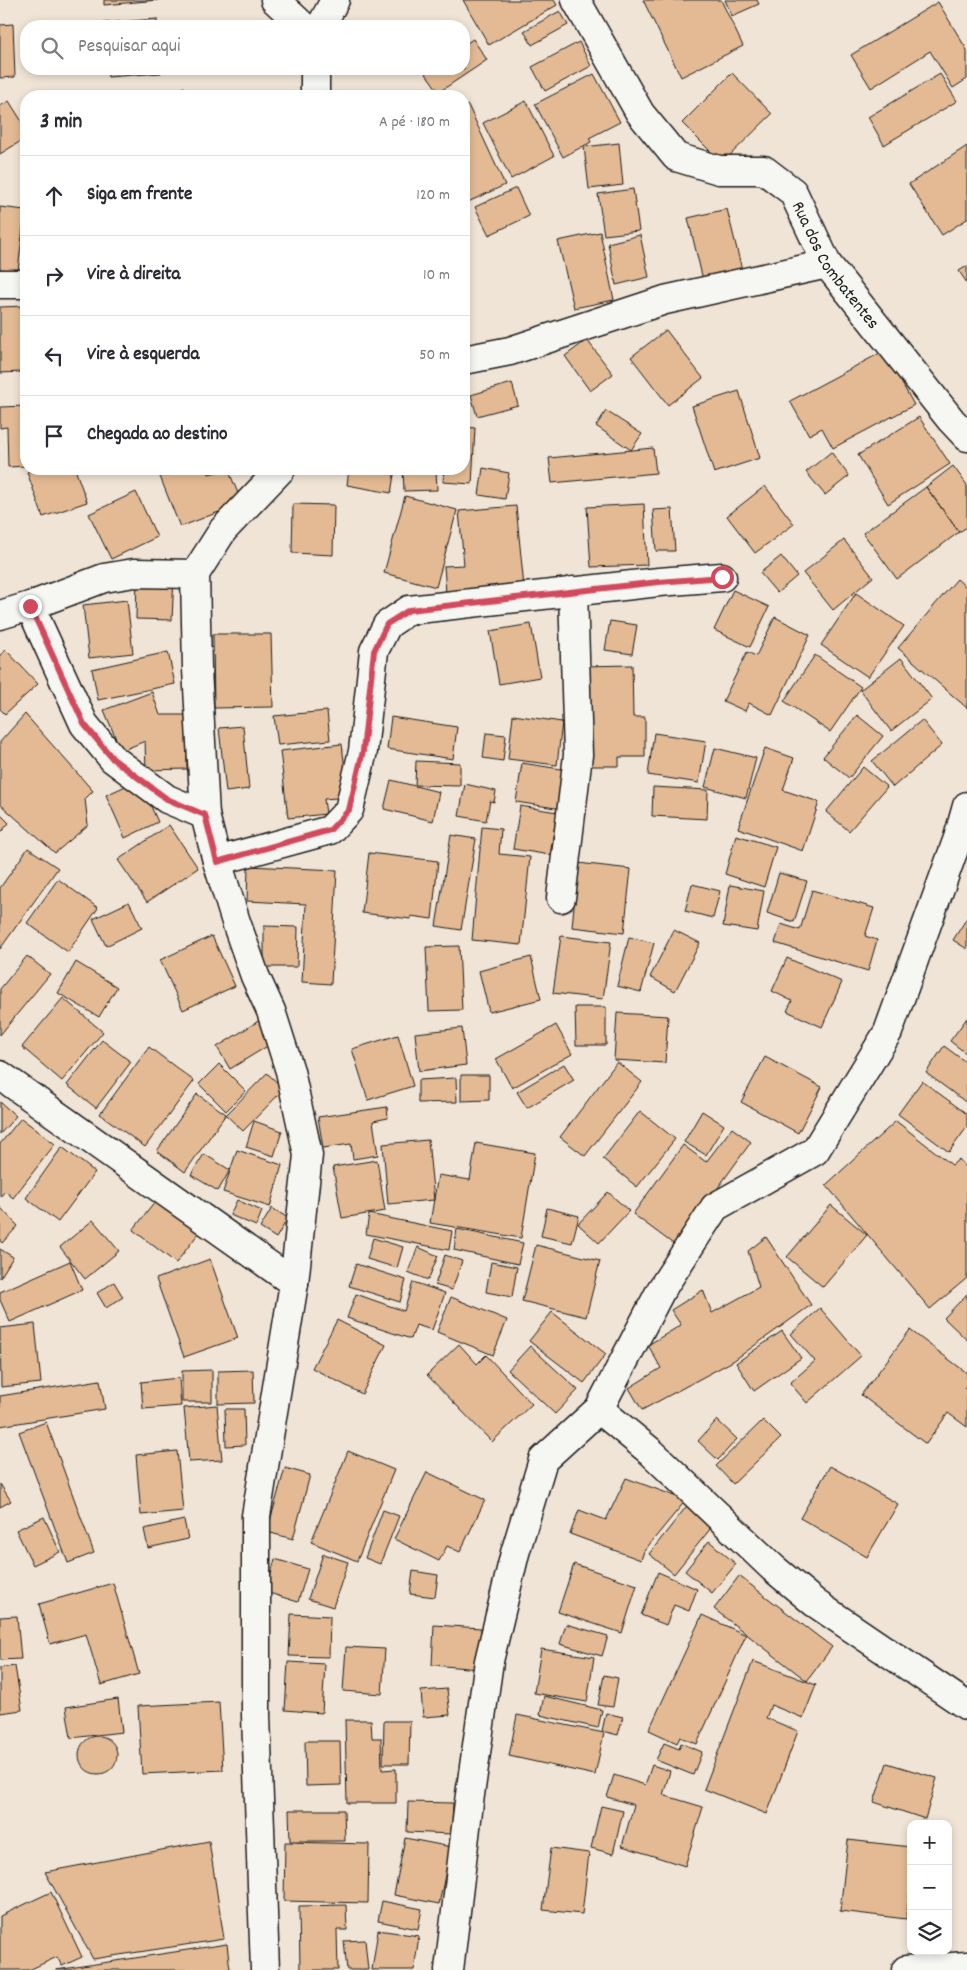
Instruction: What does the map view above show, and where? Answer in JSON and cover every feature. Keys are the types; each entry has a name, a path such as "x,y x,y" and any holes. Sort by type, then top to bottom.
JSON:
{"street":[{"path":"275,0 296,20"},
{"path":"324,20 335,0"},
{"name":"Rua dos Combatentes","path":"576,0 640,113 676,157 719,170 764,170 793,192 827,264 950,420 967,437"},
{"path":"314,75 315,90"},
{"path":"470,359 510,351 665,300 827,264"},
{"path":"0,284 20,284"},
{"path":"265,1970 256,1715 256,1516 294,1283 308,1155 290,1071 271,1011 254,976 217,862 205,815 197,669 195,574 223,530 275,475"},
{"path":"0,615 30,606 104,578 134,573 195,574"},
{"path":"217,862 330,830 349,810 363,751 374,651 387,624 409,610 573,591 722,577"},
{"path":"561,898 578,755 573,591"},
{"path":"30,606 84,724 113,759 167,799 205,815"},
{"path":"449,1970 469,1802 489,1661 514,1553 543,1460 599,1408 661,1290 715,1207 815,1151 888,1032 958,838 967,806"},
{"path":"0,1075 294,1283"},
{"path":"599,1408 651,1452 773,1568 815,1603 967,1706"},
{"path":"906,1970 967,1966"}],"building":[{"path":"104,0 158,0 104,5"},
{"path":"463,0 554,0 557,5 489,45"},
{"path":"643,0 721,0 743,46 681,77"},
{"path":"725,0 757,0 759,4 732,16"},
{"path":"938,2 967,50 967,79 953,88 930,51 871,88 851,55"},
{"path":"560,11 568,25 532,45 524,31"},
{"path":"13,24 15,77 0,78 0,25"},
{"path":"473,39 487,60 470,71 470,41"},
{"path":"579,42 591,66 545,91 532,67"},
{"path":"732,73 772,114 722,163 682,123"},
{"path":"594,74 620,122 589,138 591,142 563,157 535,104"},
{"path":"940,74 957,101 884,145 868,117"},
{"path":"108,75 134,75 108,77"},
{"path":"427,75 464,75 442,90 438,90"},
{"path":"9,101 20,118 20,142 0,154 0,106"},
{"path":"526,101 554,156 511,179 483,123"},
{"path":"470,109 505,185 470,201"},
{"path":"619,143 623,185 589,189 584,147"},
{"path":"967,146 967,219 942,235 909,184"},
{"path":"516,188 529,216 489,235 475,207"},
{"path":"633,189 639,231 604,235 598,194"},
{"path":"0,207 20,209 18,271 0,269"},
{"path":"727,209 742,270 703,280 688,218"},
{"path":"600,232 614,300 574,308 558,241"},
{"path":"640,235 649,277 616,285 608,243"},
{"path":"967,266 967,283 959,271"},
{"path":"20,306 20,372 0,373 0,307"},
{"path":"666,330 703,378 668,405 631,357"},
{"path":"587,340 613,374 590,391 565,356"},
{"path":"884,351 914,405 833,448 822,428 809,435 790,401"},
{"path":"512,383 518,405 477,416 471,395"},
{"path":"739,391 760,458 714,473 692,406"},
{"path":"20,406 20,466 8,467 7,427 0,428 0,407"},
{"path":"606,411 642,434 631,450 596,426"},
{"path":"919,417 950,464 888,504 858,455"},
{"path":"470,428 475,428 472,484 443,482 444,475 470,475"},
{"path":"653,448 656,473 552,483 549,458"},
{"path":"831,452 849,476 825,495 806,472"},
{"path":"953,466 967,485 967,527 959,532 926,487"},
{"path":"483,468 509,473 505,499 479,495"},
{"path":"28,475 77,475 87,502 43,517"},
{"path":"159,475 230,475 242,503 180,527"},
{"path":"348,475 394,475 391,493 347,485"},
{"path":"403,475 436,475 437,490 404,491"},
{"path":"765,486 794,524 755,553 727,516"},
{"path":"926,487 959,532 897,579 863,533"},
{"path":"136,492 157,537 111,559 89,514"},
{"path":"405,496 457,510 436,587 384,573"},
{"path":"293,504 334,505 333,555 292,553"},
{"path":"644,504 647,565 591,567 587,507"},
{"path":"516,506 524,587 446,593 444,566 464,565 459,511"},
{"path":"672,509 675,551 656,551 653,510"},
{"path":"844,540 873,577 833,610 803,573"},
{"path":"781,556 797,576 777,593 760,573"},
{"path":"137,574 174,576 172,620 136,619"},
{"path":"957,579 967,588 967,708 898,648"},
{"path":"733,590 769,607 750,647 714,630"},
{"path":"856,593 904,626 868,677 821,645"},
{"path":"127,600 133,653 89,658 83,605"},
{"path":"775,617 810,635 772,715 749,703 745,711 723,701 747,652 756,656"},
{"path":"610,621 637,625 632,654 605,650"},
{"path":"531,624 540,677 499,684 490,631"},
{"path":"213,634 271,634 273,707 214,708"},
{"path":"6,650 38,684 5,714 0,709 0,655"},
{"path":"168,652 175,684 98,700 92,669"},
{"path":"815,655 861,687 830,732 784,701"},
{"path":"901,658 932,699 891,731 860,690"},
{"path":"632,665 633,717 645,717 645,757 619,757 619,766 584,766 582,666"},
{"path":"152,692 160,715 187,715 187,769 146,770 145,741 121,751 104,710"},
{"path":"327,711 330,740 278,745 274,716"},
{"path":"25,714 93,791 85,799 88,825 55,853 0,804 0,742"},
{"path":"513,715 562,722 557,765 508,759"},
{"path":"857,715 883,736 849,778 823,757"},
{"path":"391,717 457,727 453,759 387,749"},
{"path":"922,720 942,745 893,787 872,761"},
{"path":"243,726 249,789 226,792 219,728"},
{"path":"486,733 506,735 503,761 483,758"},
{"path":"654,733 706,741 699,783 648,775"},
{"path":"342,744 348,797 324,799 326,814 288,818 280,751"},
{"path":"715,748 756,758 746,798 705,787"},
{"path":"765,748 794,758 783,790 819,802 803,851 738,828"},
{"path":"416,761 460,763 460,786 415,785"},
{"path":"522,763 567,770 562,809 516,802"},
{"path":"863,767 887,787 849,831 826,812"},
{"path":"139,780 158,822 125,838 106,795"},
{"path":"391,780 439,792 433,821 384,809"},
{"path":"465,784 496,791 494,802 490,801 486,821 459,816"},
{"path":"653,787 708,790 707,819 652,816"},
{"path":"520,806 557,812 550,855 513,849"},
{"path":"0,814 9,823 0,833"},
{"path":"169,825 198,868 147,902 118,860"},
{"path":"482,827 501,829 499,854 530,857 521,945 472,940"},
{"path":"451,835 476,839 461,930 436,926"},
{"path":"736,835 776,847 764,887 725,874"},
{"path":"28,848 58,868 0,949 0,888"},
{"path":"369,853 438,861 432,919 411,916 411,919 362,913"},
{"path":"578,863 631,869 624,933 572,927"},
{"path":"248,866 337,870 331,984 302,982 306,904 247,901"},
{"path":"779,873 807,881 794,922 767,913"},
{"path":"58,879 98,908 68,952 27,923"},
{"path":"692,884 720,891 713,918 685,911"},
{"path":"730,885 764,891 757,931 723,926"},
{"path":"812,890 874,908 865,936 877,940 868,971 775,943 781,924 800,930"},
{"path":"129,902 142,928 106,946 93,919"},
{"path":"967,918 967,949 953,940"},
{"path":"264,926 298,927 297,967 264,967"},
{"path":"674,930 700,943 675,991 650,977"},
{"path":"212,936 235,986 183,1010 160,960"},
{"path":"561,936 611,942 603,999 553,993"},
{"path":"629,937 654,943 641,992 617,986"},
{"path":"459,946 462,1010 429,1011 426,947"},
{"path":"27,956 50,974 0,1035 0,989"},
{"path":"531,957 541,999 489,1012 479,971"},
{"path":"787,958 842,982 822,1027 787,1011 792,1001 772,991"},
{"path":"76,962 117,987 99,1017 58,993"},
{"path":"63,998 103,1032 62,1081 22,1047"},
{"path":"575,1007 606,1007 606,1045 576,1045"},
{"path":"617,1013 668,1016 665,1063 614,1060"},
{"path":"967,1018 967,1054 950,1041"},
{"path":"260,1020 274,1042 230,1069 217,1047"},
{"path":"556,1025 572,1054 512,1088 496,1059"},
{"path":"462,1028 466,1065 419,1071 415,1033"},
{"path":"398,1035 413,1086 368,1100 352,1049"},
{"path":"102,1040 131,1062 96,1108 67,1085"},
{"path":"944,1046 967,1063 967,1103 926,1073"},
{"path":"149,1047 194,1081 145,1147 100,1114"},
{"path":"765,1057 822,1087 798,1133 741,1102"},
{"path":"617,1062 642,1082 585,1156 560,1137"},
{"path":"219,1064 246,1091 226,1111 199,1084"},
{"path":"564,1064 574,1080 527,1108 517,1092"},
{"path":"267,1073 284,1089 243,1131 226,1115"},
{"path":"461,1075 489,1075 489,1100 461,1101"},
{"path":"456,1078 457,1102 418,1103 418,1080"},
{"path":"922,1081 967,1114 967,1127 949,1152 898,1114"},
{"path":"197,1094 226,1114 185,1172 157,1151"},
{"path":"0,1102 16,1116 0,1134"},
{"path":"387,1107 388,1118 373,1121 378,1155 353,1159 351,1144 323,1148 318,1117"},
{"path":"640,1111 675,1139 637,1187 603,1159"},
{"path":"702,1111 724,1125 706,1155 684,1142"},
{"path":"21,1118 55,1144 13,1198 5,1191 0,1197 0,1144"},
{"path":"254,1121 282,1131 274,1156 246,1147"},
{"path":"896,1121 952,1165 959,1159 967,1168 967,1278 930,1309 826,1185"},
{"path":"732,1128 751,1142 676,1246 633,1214 683,1145 706,1162"},
{"path":"428,1140 434,1200 388,1204 383,1144"},
{"path":"476,1143 535,1153 521,1238 430,1223 438,1175 470,1180"},
{"path":"62,1147 95,1172 58,1222 26,1198"},
{"path":"237,1150 282,1165 270,1207 223,1192"},
{"path":"204,1154 230,1170 218,1191 191,1175"},
{"path":"377,1160 385,1211 342,1218 333,1167"},
{"path":"608,1192 629,1211 599,1243 578,1224"},
{"path":"159,1197 201,1230 176,1263 133,1230"},
{"path":"237,1200 262,1211 256,1226 230,1215"},
{"path":"831,1205 867,1235 823,1287 787,1257"},
{"path":"0,1207 18,1226 2,1243 0,1241"},
{"path":"272,1208 288,1218 276,1238 260,1228"},
{"path":"547,1208 579,1216 572,1243 541,1236"},
{"path":"369,1214 452,1231 449,1250 366,1234"},
{"path":"93,1220 119,1251 85,1279 60,1247"},
{"path":"457,1229 523,1243 518,1264 454,1250"},
{"path":"766,1237 811,1305 733,1361 642,1410 629,1388 661,1368 648,1345 681,1325 671,1310 703,1290 712,1313 759,1287 748,1251"},
{"path":"373,1238 403,1247 397,1268 367,1259"},
{"path":"536,1245 600,1261 586,1317 522,1301"},
{"path":"418,1247 438,1256 428,1280 408,1272"},
{"path":"0,1249 13,1257 0,1278"},
{"path":"445,1255 462,1261 452,1290 435,1285"},
{"path":"210,1259 238,1338 184,1357 156,1279"},
{"path":"70,1261 82,1290 10,1322 0,1300 0,1292"},
{"path":"491,1262 517,1267 512,1297 486,1292"},
{"path":"356,1264 406,1280 400,1302 349,1286"},
{"path":"114,1282 123,1297 106,1308 97,1293"},
{"path":"413,1282 445,1293 432,1330 416,1325 411,1339 347,1318 356,1294 404,1311"},
{"path":"967,1294 967,1340 944,1318"},
{"path":"451,1297 507,1320 493,1355 437,1332"},
{"path":"820,1308 861,1356 807,1403 790,1383 815,1361 791,1334"},
{"path":"552,1312 606,1354 584,1383 529,1341"},
{"path":"337,1320 386,1345 362,1394 312,1368"},
{"path":"35,1324 41,1383 1,1387 0,1328"},
{"path":"910,1330 967,1373 967,1384 964,1388 967,1390 967,1427 948,1413 926,1444 861,1395"},
{"path":"782,1331 801,1358 754,1391 736,1363"},
{"path":"459,1344 477,1364 486,1355 532,1404 492,1442 427,1375"},
{"path":"530,1346 578,1390 555,1414 508,1370"},
{"path":"212,1370 212,1402 182,1402 182,1371"},
{"path":"253,1370 254,1403 218,1404 218,1371"},
{"path":"179,1378 181,1406 143,1409 141,1382"},
{"path":"100,1380 105,1409 0,1426 0,1396"},
{"path":"217,1405 222,1460 189,1462 184,1408"},
{"path":"225,1409 244,1409 245,1445 226,1446"},
{"path":"717,1420 737,1439 718,1460 698,1441"},
{"path":"763,1420 781,1438 733,1484 716,1466"},
{"path":"46,1422 94,1553 68,1563 19,1432"},
{"path":"177,1451 183,1511 141,1515 136,1455"},
{"path":"348,1451 394,1470 357,1561 311,1542"},
{"path":"830,1466 898,1504 867,1557 800,1518"},
{"path":"285,1468 310,1475 293,1539 267,1532"},
{"path":"427,1472 485,1500 460,1552 447,1546 439,1561 394,1539"},
{"path":"626,1478 686,1500 644,1551 641,1560 570,1534 579,1510 606,1520"},
{"path":"0,1484 11,1501 0,1507"},
{"path":"690,1502 715,1523 674,1574 649,1554"},
{"path":"383,1510 399,1516 380,1564 365,1558"},
{"path":"44,1517 60,1552 33,1565 16,1530"},
{"path":"184,1520 188,1539 148,1548 144,1529"},
{"path":"709,1541 736,1564 712,1593 685,1571"},
{"path":"323,1554 348,1562 333,1607 308,1599"},
{"path":"275,1559 308,1569 298,1602 266,1592"},
{"path":"574,1564 637,1585 622,1633 558,1612"},
{"path":"413,1571 438,1575 435,1597 410,1594"},
{"path":"658,1572 697,1589 689,1611 674,1605 666,1625 641,1615"},
{"path":"739,1576 832,1647 807,1681 714,1609"},
{"path":"113,1583 139,1674 101,1685 86,1634 50,1644 39,1604"},
{"path":"291,1614 330,1616 329,1657 289,1656"},
{"path":"702,1615 746,1635 697,1744 680,1737 677,1743 649,1730"},
{"path":"17,1616 21,1659 0,1660 0,1617"},
{"path":"566,1624 608,1636 602,1656 560,1644"},
{"path":"434,1625 481,1628 479,1669 432,1665"},
{"path":"346,1647 385,1649 382,1694 343,1691"},
{"path":"541,1649 594,1657 587,1702 534,1693"},
{"path":"753,1661 816,1685 803,1718 771,1705 766,1718 798,1731 767,1814 704,1789"},
{"path":"288,1662 325,1664 322,1713 285,1710"},
{"path":"15,1666 22,1710 0,1713 0,1668"},
{"path":"604,1675 618,1678 613,1707 598,1705"},
{"path":"447,1689 450,1715 423,1717 421,1691"},
{"path":"544,1696 602,1710 598,1728 540,1715"},
{"path":"118,1699 122,1732 71,1738 66,1707"},
{"path":"219,1702 223,1770 142,1774 138,1706"},
{"path":"606,1713 623,1717 618,1735 602,1731"},
{"path":"517,1715 604,1733 595,1775 509,1756"},
{"path":"345,1720 371,1720 372,1738 381,1738 382,1770 396,1769 396,1803 347,1803"},
{"path":"384,1721 410,1721 409,1764 383,1764"},
{"path":"98,1736 111,1742 117,1755 111,1768 98,1774 85,1768 79,1755 85,1742"},
{"path":"305,1741 340,1741 341,1785 306,1786"},
{"path":"664,1743 679,1749 681,1743 702,1752 693,1775 656,1760"},
{"path":"887,1763 937,1778 925,1819 874,1802"},
{"path":"652,1765 670,1771 663,1795 703,1807 685,1866 622,1846 634,1805 607,1797 614,1775 645,1785"},
{"path":"408,1802 453,1803 452,1834 407,1832"},
{"path":"601,1806 623,1811 613,1854 591,1848"},
{"path":"289,1810 344,1810 345,1841 290,1841"},
{"path":"405,1838 451,1847 439,1904 394,1895"},
{"path":"848,1840 907,1847 906,1919 840,1911"},
{"path":"209,1841 224,1939 93,1959 45,1872"},
{"path":"285,1842 369,1844 368,1903 284,1901"},
{"path":"551,1848 589,1853 582,1914 543,1910"},
{"path":"51,1892 82,1957 62,1966 57,1957 29,1970 0,1970 0,1916"},
{"path":"382,1901 422,1909 418,1929 378,1921"},
{"path":"346,1905 347,1930 337,1930 338,1970 300,1970 299,1906"},
{"path":"378,1930 419,1936 414,1970 372,1970"},
{"path":"365,1940 368,1970 347,1970 344,1941"},
{"path":"227,1944 230,1970 56,1970"}],"route":[{"path":"30,606 84,724 113,759 129,772 167,799 205,815 217,862 330,830 349,810 363,751 374,651 387,624 409,610 659,582 722,577"}]}
